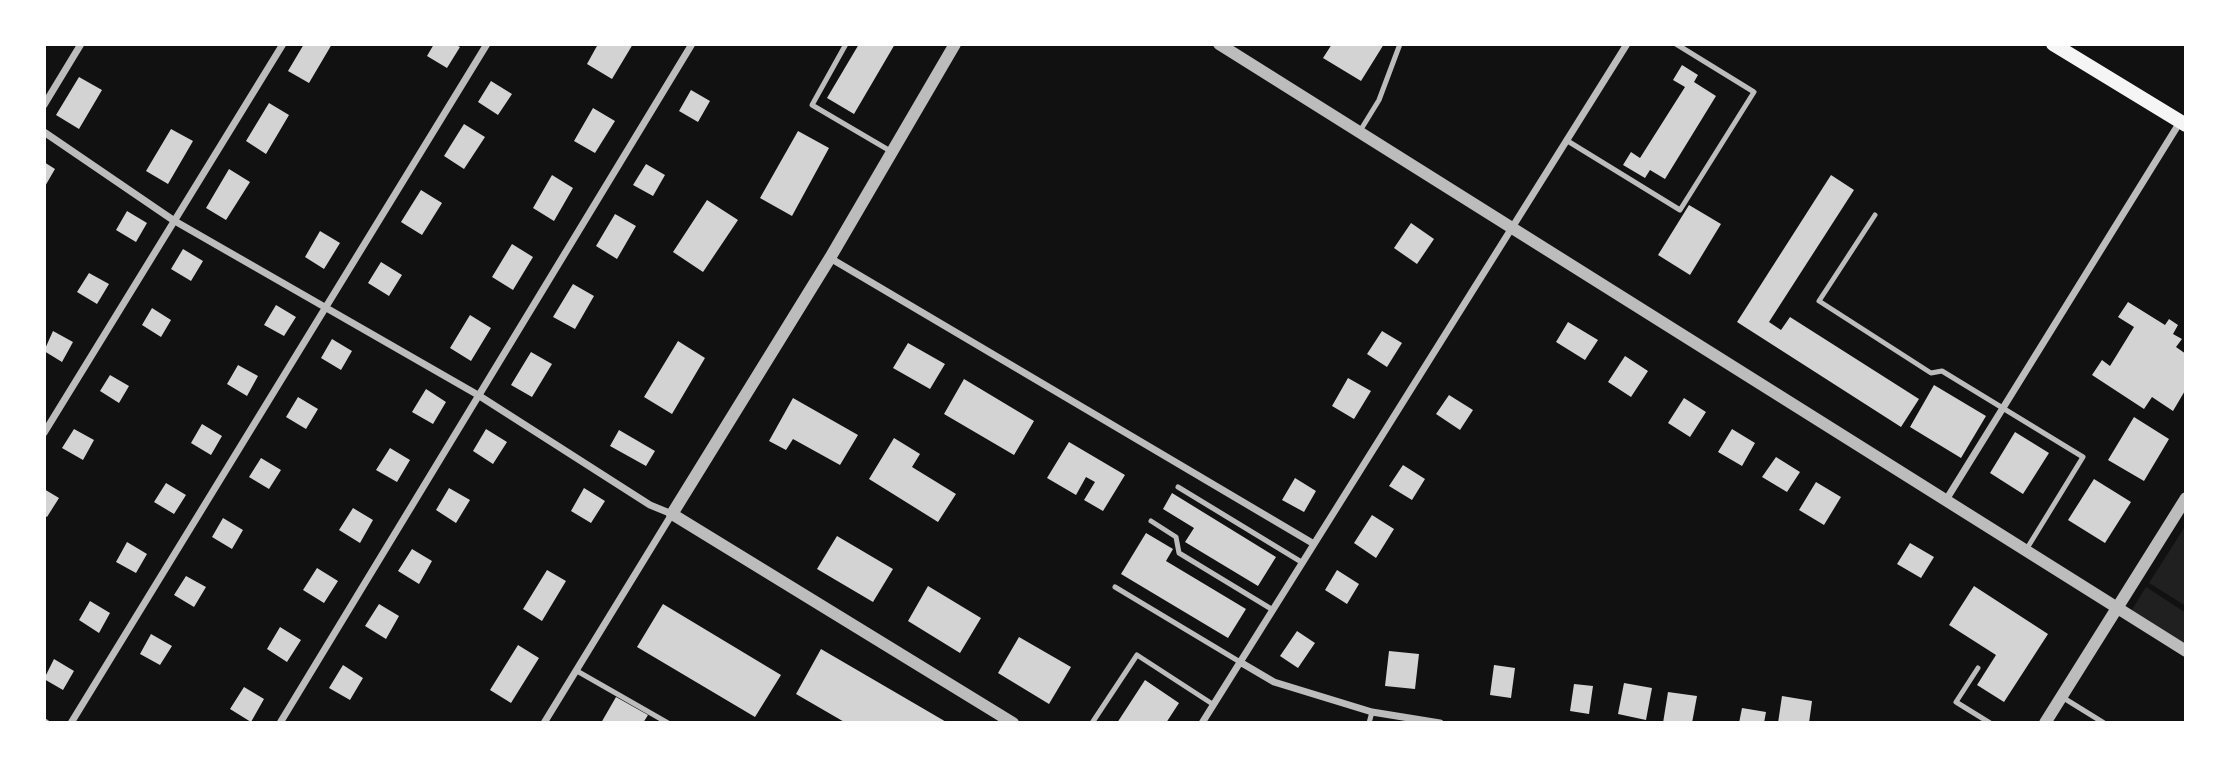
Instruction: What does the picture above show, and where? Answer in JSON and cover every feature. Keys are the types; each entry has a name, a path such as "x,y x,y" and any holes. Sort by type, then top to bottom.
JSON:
{"main road":[{"path":"2053,44 2183,123"}],"street":[{"path":"44,106 81,44"},
{"path":"44,433 283,44"},
{"path":"71,723 487,44"},
{"path":"280,723 692,44"},
{"path":"544,723 830,258 955,44"},
{"path":"1219,44 2186,651"},
{"path":"1202,723 1627,44"},
{"path":"1947,500 2183,123"},
{"path":"44,132 173,220 323,309 478,395 650,505 672,514 1013,723"},
{"path":"830,258 1314,544"},
{"path":"2045,723 2186,498"},
{"path":"1240,662 1274,682 1372,712 1440,723"}],"lane":[{"path":"846,44 812,105 892,152"},
{"path":"1360,131 1379,100 1400,44"},
{"path":"1566,140 1680,210 1754,92 1676,44"},
{"path":"1875,215 1819,301 1931,373 1942,371 2083,457 2026,550"},
{"path":"1178,487 1303,563"},
{"path":"1151,521 1176,537 1179,553 1273,610"},
{"path":"1115,587 1240,662"},
{"path":"1092,723 1137,655 1214,705"},
{"path":"1978,668 1956,702 1990,723"},
{"path":"577,671 668,723"},
{"path":"2062,697 2104,723"},
{"path":"1369,723 1372,712"}],"shaded area":[{"path":"2186,525 2186,606 2149,583"},
{"path":"2146,587 2186,613 2186,648 2130,613"}],"building":[{"path":"304,44 332,44 309,83 288,71"},
{"path":"434,44 454,44 460,47 447,68 427,56"},
{"path":"598,44 633,44 612,79 587,64"},
{"path":"859,44 895,44 854,114 827,98"},
{"path":"1332,44 1384,44 1361,81 1323,58"},
{"path":"1682,65 1698,75 1694,82 1716,96 1665,179 1650,170 1645,178 1623,165 1631,152 1640,158 1685,87 1673,80"},
{"path":"79,77 102,90 79,129 56,115"},
{"path":"491,81 512,94 498,115 478,102"},
{"path":"691,90 710,101 698,122 679,111"},
{"path":"269,103 289,115 266,154 246,141"},
{"path":"593,108 615,121 595,153 574,141"},
{"path":"464,124 485,137 464,169 444,156"},
{"path":"171,129 193,141 168,184 146,171"},
{"path":"798,131 829,148 792,216 760,198"},
{"path":"44,162 55,169 44,188"},
{"path":"646,164 665,175 653,196 633,185"},
{"path":"229,169 250,182 226,220 206,208"},
{"path":"552,175 573,188 554,221 533,208"},
{"path":"1831,175 1854,190 1769,322 1781,330 1790,317 1919,399 1901,427 1737,322"},
{"path":"421,190 442,203 422,235 401,222"},
{"path":"707,200 738,220 703,272 673,252"},
{"path":"1689,205 1721,224 1690,275 1658,255"},
{"path":"127,211 147,223 136,242 116,230"},
{"path":"615,214 636,226 617,259 596,246"},
{"path":"1411,223 1434,239 1417,264 1394,248"},
{"path":"320,231 340,243 324,269 305,257"},
{"path":"512,244 533,257 513,290 492,277"},
{"path":"183,249 203,261 191,281 171,269"},
{"path":"381,262 402,275 389,296 368,283"},
{"path":"89,273 109,284 97,304 77,292"},
{"path":"573,284 594,296 575,329 553,317"},
{"path":"2128,302 2165,325 2169,319 2178,325 2173,334 2182,339 2176,347 2186,354 2186,389 2173,411 2152,397 2144,409 2092,375 2102,360 2110,366 2134,327 2118,317"},
{"path":"276,305 296,317 284,336 264,325"},
{"path":"152,308 171,320 161,337 142,325"},
{"path":"470,315 491,328 471,361 450,348"},
{"path":"1568,322 1598,340 1585,360 1556,342"},
{"path":"53,331 73,342 62,362 44,351"},
{"path":"1382,331 1402,343 1387,367 1367,354"},
{"path":"332,339 352,351 341,370 321,358"},
{"path":"678,341 705,358 672,414 644,397"},
{"path":"908,343 945,364 930,389 893,368"},
{"path":"531,352 552,364 532,397 511,385"},
{"path":"1625,356 1648,371 1631,397 1608,382"},
{"path":"238,365 258,376 247,396 227,384"},
{"path":"110,375 129,386 119,403 100,391"},
{"path":"1348,378 1371,391 1354,419 1332,406"},
{"path":"964,379 1034,421 1014,455 944,414"},
{"path":"1934,385 1986,416 1961,458 1910,427"},
{"path":"426,389 446,402 433,424 412,412"},
{"path":"1449,395 1473,410 1460,430 1436,414"},
{"path":"298,397 318,409 306,429 286,417"},
{"path":"793,398 858,435 840,465 793,439 786,450 769,441"},
{"path":"1684,398 1706,412 1690,437 1668,423"},
{"path":"2134,417 2169,439 2144,481 2108,460"},
{"path":"202,424 222,436 211,455 191,443"},
{"path":"74,429 94,440 83,460 62,448"},
{"path":"486,429 507,442 493,464 473,451"},
{"path":"1732,429 1755,443 1742,466 1718,452"},
{"path":"619,430 655,451 646,466 610,446"},
{"path":"2015,432 2049,453 2023,494 1990,473"},
{"path":"894,438 920,454 912,467 956,494 938,522 869,479"},
{"path":"1069,442 1125,475 1103,511 1084,500 1095,482 1086,477 1076,495 1047,478"},
{"path":"390,448 410,460 397,482 376,470"},
{"path":"1776,457 1800,472 1787,492 1762,477"},
{"path":"261,458 281,470 269,489 249,477"},
{"path":"1403,465 1425,479 1412,500 1389,486"},
{"path":"1295,478 1316,491 1304,512 1282,500"},
{"path":"2094,479 2131,502 2105,543 2068,520"},
{"path":"1816,482 1841,497 1824,525 1799,510"},
{"path":"166,483 186,495 174,514 154,502"},
{"path":"449,488 470,500 456,523 436,510"},
{"path":"584,488 605,501 591,523 571,511"},
{"path":"44,489 59,498 47,517 44,515"},
{"path":"1172,493 1276,557 1258,586 1185,542 1194,528 1163,509"},
{"path":"353,508 373,520 360,543 339,530"},
{"path":"1372,515 1394,529 1376,558 1354,543"},
{"path":"223,518 243,530 232,549 212,537"},
{"path":"1146,533 1173,549 1166,561 1246,609 1228,638 1121,574"},
{"path":"837,536 893,569 873,602 817,569"},
{"path":"127,542 147,554 136,573 116,562"},
{"path":"1910,543 1934,557 1921,578 1897,564"},
{"path":"412,549 432,561 419,584 398,571"},
{"path":"317,568 338,581 324,603 303,590"},
{"path":"547,570 566,581 542,621 523,609"},
{"path":"1337,570 1359,584 1347,604 1325,590"},
{"path":"186,576 206,587 194,607 174,595"},
{"path":"928,586 981,618 960,653 908,621"},
{"path":"1974,586 2048,634 2004,702 1977,685 1996,655 1949,625"},
{"path":"90,601 110,613 99,633 79,620"},
{"path":"379,604 399,616 386,639 365,626"},
{"path":"663,604 781,675 755,717 637,647"},
{"path":"280,627 301,640 287,662 267,649"},
{"path":"1297,631 1315,643 1298,668 1280,656"},
{"path":"151,634 172,646 160,665 140,654"},
{"path":"1019,637 1071,667 1049,704 998,673"},
{"path":"518,645 539,658 511,703 490,690"},
{"path":"821,649 948,723 846,723 796,694"},
{"path":"1389,651 1419,654 1415,689 1385,686"},
{"path":"54,659 74,671 63,690 44,679"},
{"path":"343,665 363,678 350,700 329,688"},
{"path":"1494,665 1515,668 1511,698 1490,695"},
{"path":"1145,680 1179,703 1166,723 1117,723"},
{"path":"1624,683 1652,688 1646,720 1618,714"},
{"path":"1574,684 1593,686 1589,714 1570,711"},
{"path":"244,687 264,699 251,722 230,709"},
{"path":"1668,692 1697,696 1692,723 1663,723"},
{"path":"1782,696 1812,701 1809,723 1778,723"},
{"path":"616,697 648,715 643,723 601,723"},
{"path":"1742,708 1766,712 1764,723 1739,723"}]}
